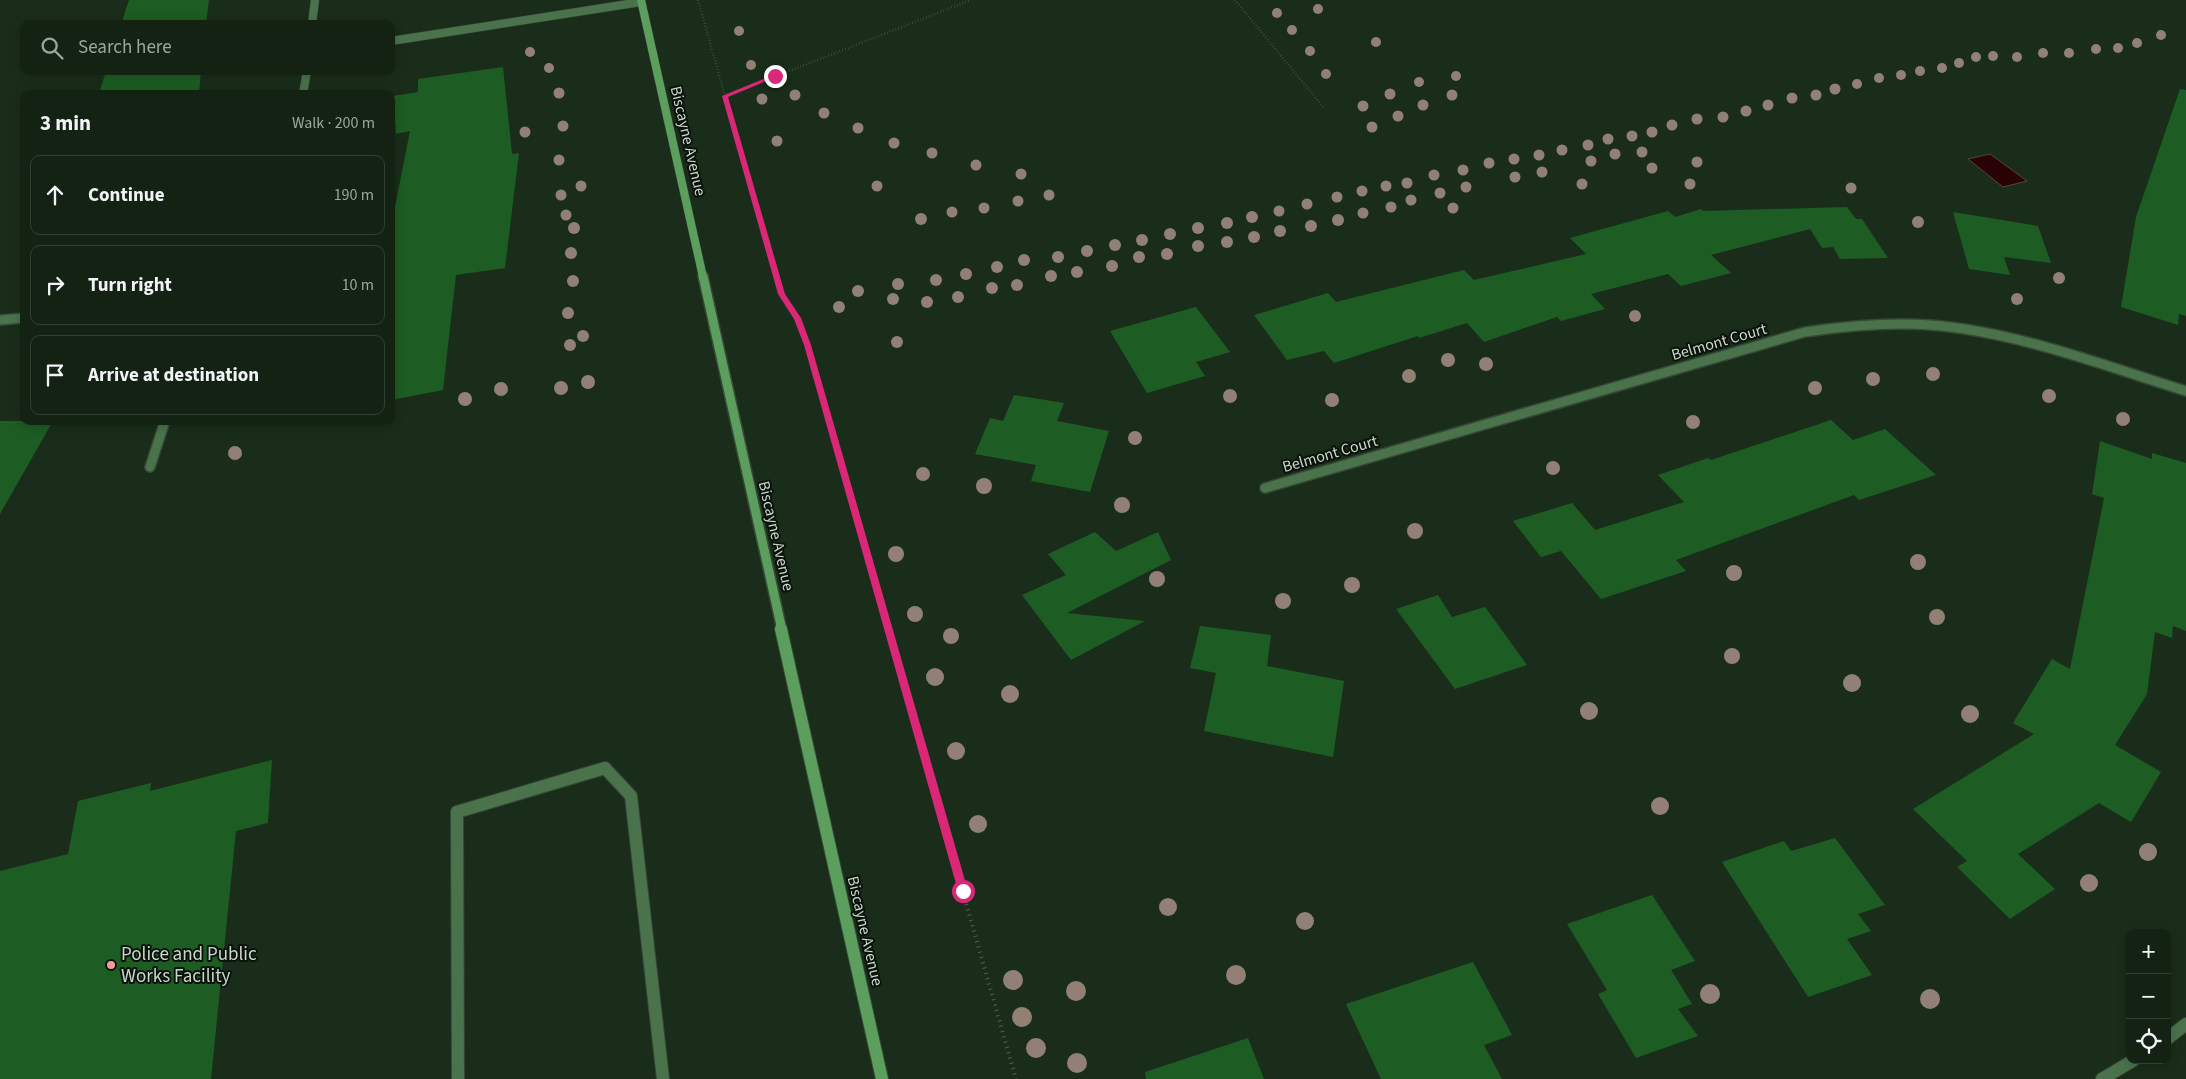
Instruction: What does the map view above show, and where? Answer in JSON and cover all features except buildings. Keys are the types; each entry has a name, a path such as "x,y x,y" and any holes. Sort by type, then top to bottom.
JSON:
{"street":[{"path":"312,20 314,0"},
{"path":"395,40 641,1"},
{"name":"Biscayne Avenue","path":"641,1 882,1079"},
{"path":"304,90 306,75"},
{"path":"0,320 20,318"},
{"name":"Belmont Court","path":"1265,488 1805,332 1845,325 1930,325 1973,330 2018,340 2074,356 2186,391"},
{"path":"150,467 164,425"},
{"path":"458,1079 457,812 605,768 631,796 663,1079"},
{"path":"2171,1036 2186,1024"},
{"path":"2102,1079 2127,1064"}],"path":[{"path":"698,0 781,294 798,318 807,345 1016,1079"},
{"path":"725,96 971,0"},
{"path":"1235,0 1324,108"}],"shaded area":[{"path":"1990,154 2027,181 2003,187 1968,159"}],"place":[{"name":"Police and Public Works Facility","path":"111,965"}],"route":[{"path":"775,76 725,96 781,294 798,318 807,345 963,891"}]}
